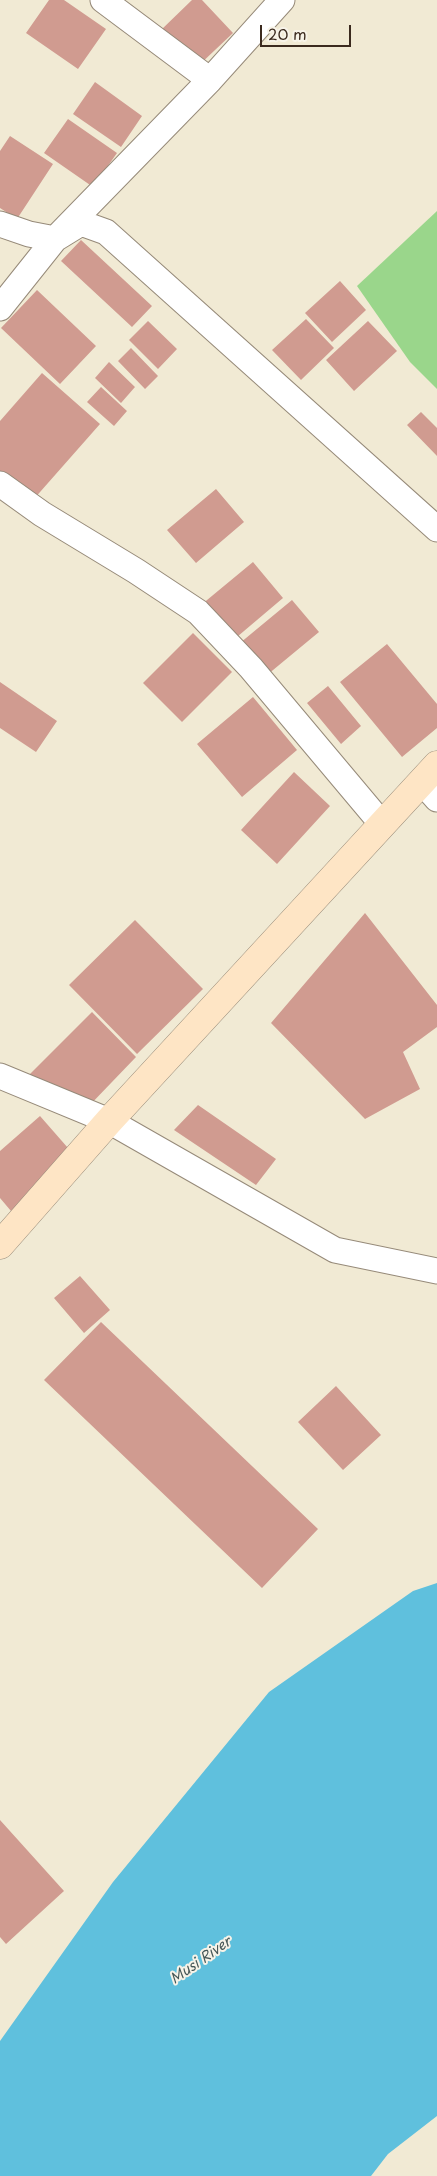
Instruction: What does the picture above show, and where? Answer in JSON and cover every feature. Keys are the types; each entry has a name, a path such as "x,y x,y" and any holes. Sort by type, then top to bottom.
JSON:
{"main road":[{"path":"0,1245 109,1121 382,824 432,782"}],"street":[{"path":"103,0 210,80"},
{"path":"0,308 55,239 210,80 282,0"},
{"path":"0,224 29,234 55,239 81,223 106,232 437,530"},
{"path":"0,484 42,514 136,571 198,612 251,668 382,824"},
{"path":"0,1076 109,1121 335,1250 437,1271"}],"green space":[{"path":"437,211 437,389 410,362 357,286"}],"water":[{"name":"Musi River","path":"437,1583 437,2116 388,2154 371,2176 0,2176 0,2041 113,1882 269,1692 413,1591"}],"building":[{"path":"49,0 64,0 106,29 78,69 26,33"},
{"path":"192,0 202,0 233,33 196,68 161,30"},
{"path":"95,82 142,116 121,147 73,114"},
{"path":"68,119 117,153 93,187 44,153"},
{"path":"10,136 53,164 17,219 0,208 0,151"},
{"path":"81,240 152,306 132,327 61,261"},
{"path":"340,281 366,310 332,342 305,313"},
{"path":"37,290 96,346 60,384 1,328"},
{"path":"306,319 334,348 301,380 272,350"},
{"path":"148,321 177,349 158,369 129,340"},
{"path":"368,321 397,351 354,391 326,360"},
{"path":"131,348 158,376 145,389 118,361"},
{"path":"109,362 135,387 121,403 95,378"},
{"path":"42,373 100,424 33,500 0,471 0,421"},
{"path":"101,387 127,411 114,426 87,402"},
{"path":"421,412 437,428 437,456 407,425"},
{"path":"216,489 244,522 196,563 167,530"},
{"path":"253,562 283,598 231,642 201,605"},
{"path":"292,600 319,632 267,675 240,643"},
{"path":"193,633 232,672 182,722 143,683"},
{"path":"387,644 437,704 437,728 402,757 340,682"},
{"path":"0,682 57,721 36,752 0,728"},
{"path":"328,686 361,726 341,744 307,703"},
{"path":"253,697 297,750 242,797 197,744"},
{"path":"294,772 330,806 277,864 241,830"},
{"path":"365,913 437,1005 437,1027 403,1052 420,1089 365,1119 271,1023"},
{"path":"135,920 203,989 137,1054 69,985"},
{"path":"92,1012 136,1057 87,1108 28,1076"},
{"path":"198,1105 276,1159 256,1185 174,1130"},
{"path":"40,1116 75,1156 11,1211 0,1198 0,1151"},
{"path":"80,1276 110,1310 84,1333 54,1298"},
{"path":"101,1322 318,1529 262,1588 44,1380"},
{"path":"336,1386 381,1435 343,1470 298,1422"},
{"path":"0,1820 64,1891 6,1944 0,1937"}]}
